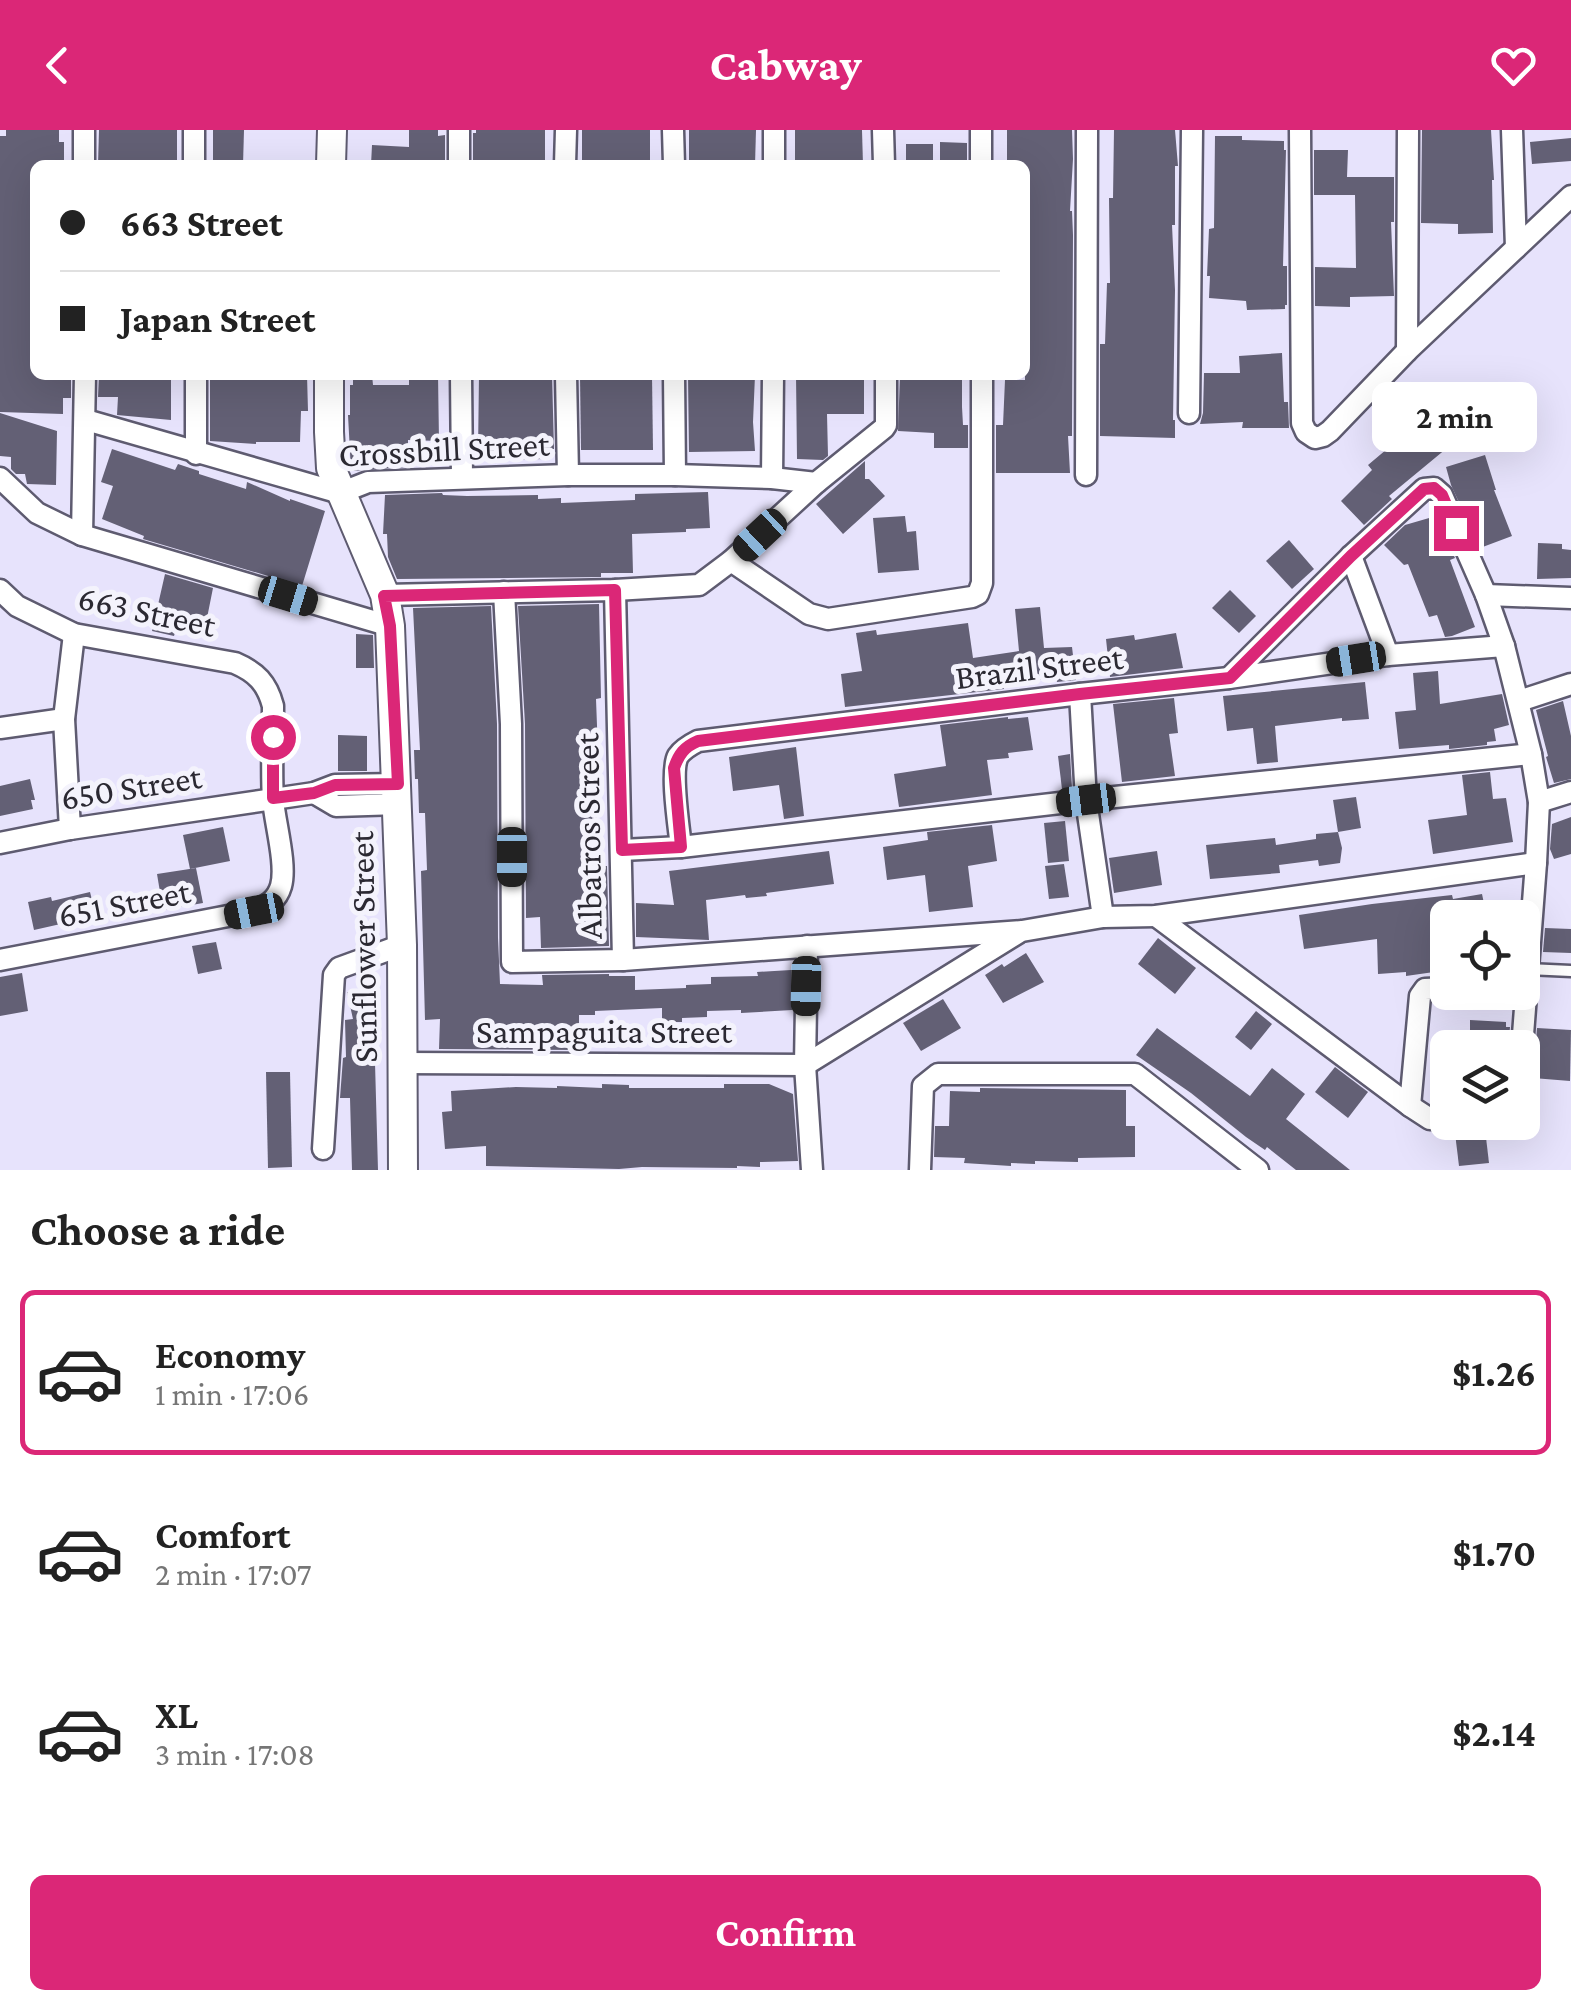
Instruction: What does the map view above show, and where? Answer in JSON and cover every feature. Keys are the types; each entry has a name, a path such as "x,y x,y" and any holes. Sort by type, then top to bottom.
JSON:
{"main road":[{"path":"331,160 332,130"},
{"name":"Sunflower Street","path":"329,380 331,468 384,596 390,626 402,945 403,1170"}],"street":[{"path":"84,130 84,160"},
{"path":"194,130 194,160"},
{"path":"459,130 459,160"},
{"path":"565,160 566,130"},
{"path":"674,130 674,160"},
{"path":"774,130 774,160"},
{"path":"883,130 884,160"},
{"path":"982,130 982,160"},
{"path":"1086,475 1087,130"},
{"path":"1189,413 1192,130"},
{"path":"1300,130 1302,423 1306,432 1316,438 1330,431 1407,351 1571,196"},
{"path":"1407,351 1408,130"},
{"path":"1512,130 1516,248"},
{"path":"82,535 86,380"},
{"path":"196,380 196,454"},
{"path":"462,380 462,477"},
{"path":"566,380 568,475"},
{"path":"674,380 674,475"},
{"path":"772,478 773,380"},
{"path":"384,596 699,585 731,562 816,483 884,428 886,380"},
{"path":"731,562 809,614 828,619 972,597 981,589 982,380"},
{"name":"Crossbill Street","path":"86,420 340,493 368,482 462,477 674,475 816,483"},
{"path":"0,478 37,514 82,535 390,626"},
{"path":"1230,678 1351,556 1424,489 1434,488 1442,495 1486,595 1519,701 1539,802 1533,900"},
{"path":"1351,556 1388,655"},
{"name":"663 Street","path":"0,590 8,607 74,634 235,663 261,678 270,691 273,706 273,798"},
{"name":"Albatros Street","path":"504,592 511,724 512,962 623,960 615,590"},
{"path":"1486,595 1571,598"},
{"path":"70,829 64,718 74,634"},
{"name":"Brazil Street","path":"681,847 674,768 679,755 698,741 1230,678 1388,655 1504,646"},
{"path":"1519,701 1571,684"},
{"path":"1080,694 1086,800 1103,917"},
{"path":"0,728 64,718"},
{"path":"622,850 681,847 1531,754"},
{"name":"650 Street","path":"0,843 314,793 335,785 398,794"},
{"path":"1539,802 1571,792"},
{"name":"651 Street","path":"0,960 266,906 276,898 283,874 273,798"},
{"path":"623,960 1022,931 1103,917 1156,916 1536,863"},
{"path":"1156,916 1430,1119"},
{"path":"805,1065 1022,931"},
{"path":"322,1149 334,976 338,968 402,945"},
{"path":"806,946 805,1065 812,1170"},
{"path":"1410,1106 1420,996 1430,990"},
{"name":"Sampaguita Street","path":"402,1063 805,1065"},
{"path":"920,1170 922,1086 938,1074 1136,1074 1258,1170"}],"lane":[{"path":"1540,978 1571,972"}],"building":[{"path":"6,130 59,130 59,142 64,142 64,160 30,160 30,380 71,380 71,398 63,398 63,414 0,412 0,136 6,136"},
{"path":"99,130 177,130 177,160 98,160"},
{"path":"213,130 244,130 243,160 213,160"},
{"path":"409,130 438,130 438,136 445,135 445,160 371,160 372,145 409,147"},
{"path":"545,130 545,160 473,160 476,133"},
{"path":"582,130 650,130 650,160 582,160"},
{"path":"689,130 756,130 755,160 689,160"},
{"path":"795,130 862,130 863,160 795,160"},
{"path":"1007,130 1072,130 1070,473 996,473 996,425 1003,425 1005,380 1030,380 1030,160 1007,160"},
{"path":"1114,130 1175,130 1175,438 1100,436 1100,344 1105,344 1110,283 1109,198 1113,198"},
{"path":"1422,130 1491,130 1493,233 1458,234 1458,224 1421,223"},
{"path":"1215,136 1284,141 1285,309 1247,310 1246,301 1209,298"},
{"path":"1571,138 1571,161 1532,164 1530,142"},
{"path":"940,142 967,143 967,160 940,160"},
{"path":"906,144 933,144 933,160 906,160"},
{"path":"1314,150 1348,150 1347,177 1394,177 1394,296 1350,297 1350,307 1315,306 1315,267 1356,268 1355,195 1314,195"},
{"path":"1282,353 1289,428 1242,428 1243,422 1200,424 1204,373 1240,373 1239,356"},
{"path":"99,380 171,380 171,420 117,415 118,397 98,397"},
{"path":"210,380 307,380 308,411 301,411 300,442 210,441"},
{"path":"353,380 372,380 373,385 409,385 409,380 438,380 439,441 408,440 408,467 351,471 348,415"},
{"path":"479,380 552,380 554,449 544,449 544,459 512,460 511,454 478,453"},
{"path":"580,380 652,380 653,450 581,450"},
{"path":"688,380 755,380 755,451 689,452"},
{"path":"796,380 864,380 864,414 827,414 828,456 823,460 797,459"},
{"path":"900,380 962,380 968,448 934,448 934,433 898,431"},
{"path":"1444,396 1464,408 1470,429 1389,496 1392,499 1364,525 1341,501 1372,470 1368,465"},
{"path":"0,413 57,431 56,485 27,484 25,474 16,474 11,469 11,457 0,456"},
{"path":"112,449 175,470 178,464 246,489 247,482 325,511 302,586 143,539 144,536 102,519 113,486 101,482"},
{"path":"1485,455 1512,536 1480,548 1446,467"},
{"path":"865,461 865,479 885,496 843,534 816,504"},
{"path":"708,492 710,528 632,534 633,573 601,573 601,577 397,579 388,557 387,534 383,534 385,495 538,495 538,499 561,498 561,503 635,500 635,494"},
{"path":"905,516 907,532 916,531 919,570 878,573 873,518"},
{"path":"1436,516 1455,558 1450,560 1475,627 1445,637 1437,615 1429,617 1408,564 1404,565 1384,545 1405,525"},
{"path":"1289,540 1314,569 1292,589 1266,561"},
{"path":"1538,543 1562,544 1562,549 1571,550 1571,578 1537,579"},
{"path":"165,574 213,588 205,628 178,622 174,636 152,631"},
{"path":"1230,590 1256,616 1239,633 1212,608"},
{"path":"599,604 601,698 596,699 600,805 596,805 599,866 607,866 609,946 541,948 540,917 526,918 525,724 518,606"},
{"path":"491,606 497,724 500,984 543,985 542,975 609,974 635,976 635,990 686,988 711,984 711,977 758,976 757,972 791,970 792,1010 707,1011 707,1017 682,1018 682,1022 662,1022 662,1008 595,1011 595,1015 579,1015 579,1050 439,1049 440,1019 425,1020 421,871 427,870 425,813 419,813 415,779 414,750 420,750 413,608"},
{"path":"1040,607 1044,648 1072,647 1076,680 1057,682 1056,677 1004,689 845,707 841,674 862,671 856,633 876,630 877,635 968,623 973,658 1019,651 1015,609"},
{"path":"1176,633 1183,668 1110,677 1106,639 1134,635 1135,640"},
{"path":"356,634 373,635 374,668 356,668"},
{"path":"1438,671 1440,704 1502,694 1509,725 1494,729 1496,741 1449,749 1449,745 1399,749 1395,712 1416,710 1413,673"},
{"path":"1365,682 1369,719 1342,718 1275,726 1278,762 1257,764 1253,728 1227,731 1223,696"},
{"path":"1174,698 1178,733 1169,734 1175,776 1122,782 1113,704"},
{"path":"1563,701 1571,736 1571,779 1554,783 1536,710"},
{"path":"1028,717 1033,750 987,760 992,795 899,807 894,774 946,766 940,725"},
{"path":"338,735 367,736 367,771 338,771"},
{"path":"796,747 804,816 784,819 779,785 733,791 729,757"},
{"path":"1070,754 1072,788 1062,789 1058,756"},
{"path":"1490,772 1493,799 1506,798 1513,842 1433,854 1428,820 1467,815 1462,775"},
{"path":"30,779 33,809 0,816 0,786"},
{"path":"1356,797 1361,828 1338,832 1333,800"},
{"path":"1571,817 1571,854 1554,859 1550,849 1552,824"},
{"path":"1065,821 1069,861 1048,863 1044,823"},
{"path":"992,825 997,861 968,866 973,907 929,912 925,875 887,880 883,847 928,840 927,832"},
{"path":"223,827 230,861 190,869 183,835"},
{"path":"1338,832 1340,863 1319,866 1318,860 1279,865 1280,873 1210,879 1206,845 1275,838 1276,845"},
{"path":"829,851 834,884 766,893 767,896 706,900 709,940 636,937 636,903 674,905 669,871"},
{"path":"1157,851 1162,885 1114,893 1109,858"},
{"path":"1064,864 1069,897 1049,899 1045,866"},
{"path":"196,868 203,903 163,910 157,874"},
{"path":"90,892 97,920 34,930 28,902"},
{"path":"1482,894 1483,900 1430,900 1430,973 1378,974 1377,939 1304,949 1299,915 1452,895 1453,899"},
{"path":"1545,928 1571,929 1571,953 1543,952"},
{"path":"1158,938 1196,968 1175,994 1138,964"},
{"path":"216,942 222,969 198,974 192,946"},
{"path":"1026,953 1044,982 1003,1003 985,975"},
{"path":"22,973 28,1011 0,1016 0,977"},
{"path":"373,991 378,1170 352,1170 350,1098 340,1098 346,1057 345,1020 353,1019 347,992"},
{"path":"943,999 961,1028 921,1051 903,1023"},
{"path":"1256,1011 1272,1024 1251,1050 1235,1037"},
{"path":"1470,1020 1506,1022 1506,1027 1510,1027 1510,1030 1470,1030"},
{"path":"1157,1028 1250,1096 1272,1068 1305,1094 1286,1119 1350,1170 1296,1170 1267,1147 1265,1150 1246,1137 1136,1055"},
{"path":"1537,1028 1571,1030 1570,1081 1540,1079 1540,1030"},
{"path":"1335,1067 1368,1092 1348,1118 1315,1092"},
{"path":"266,1072 290,1072 292,1167 268,1168"},
{"path":"602,1084 629,1088 724,1088 724,1084 769,1084 793,1094 798,1161 760,1162 760,1167 737,1168 486,1166 486,1146 445,1149 442,1112 452,1111 451,1091 602,1088"},
{"path":"980,1088 1126,1090 1126,1126 1135,1126 1135,1157 1035,1161 1011,1166 934,1157 935,1126 949,1126 950,1091 980,1092"},
{"path":"1456,1140 1486,1140 1489,1163 1459,1166"}],"route":[{"path":"273,737 273,798 314,793 335,785 398,784 390,626 384,596 615,590 622,850 681,847 674,768 679,755 698,741 1230,678 1424,489 1434,488 1442,495 1456,528"}]}
